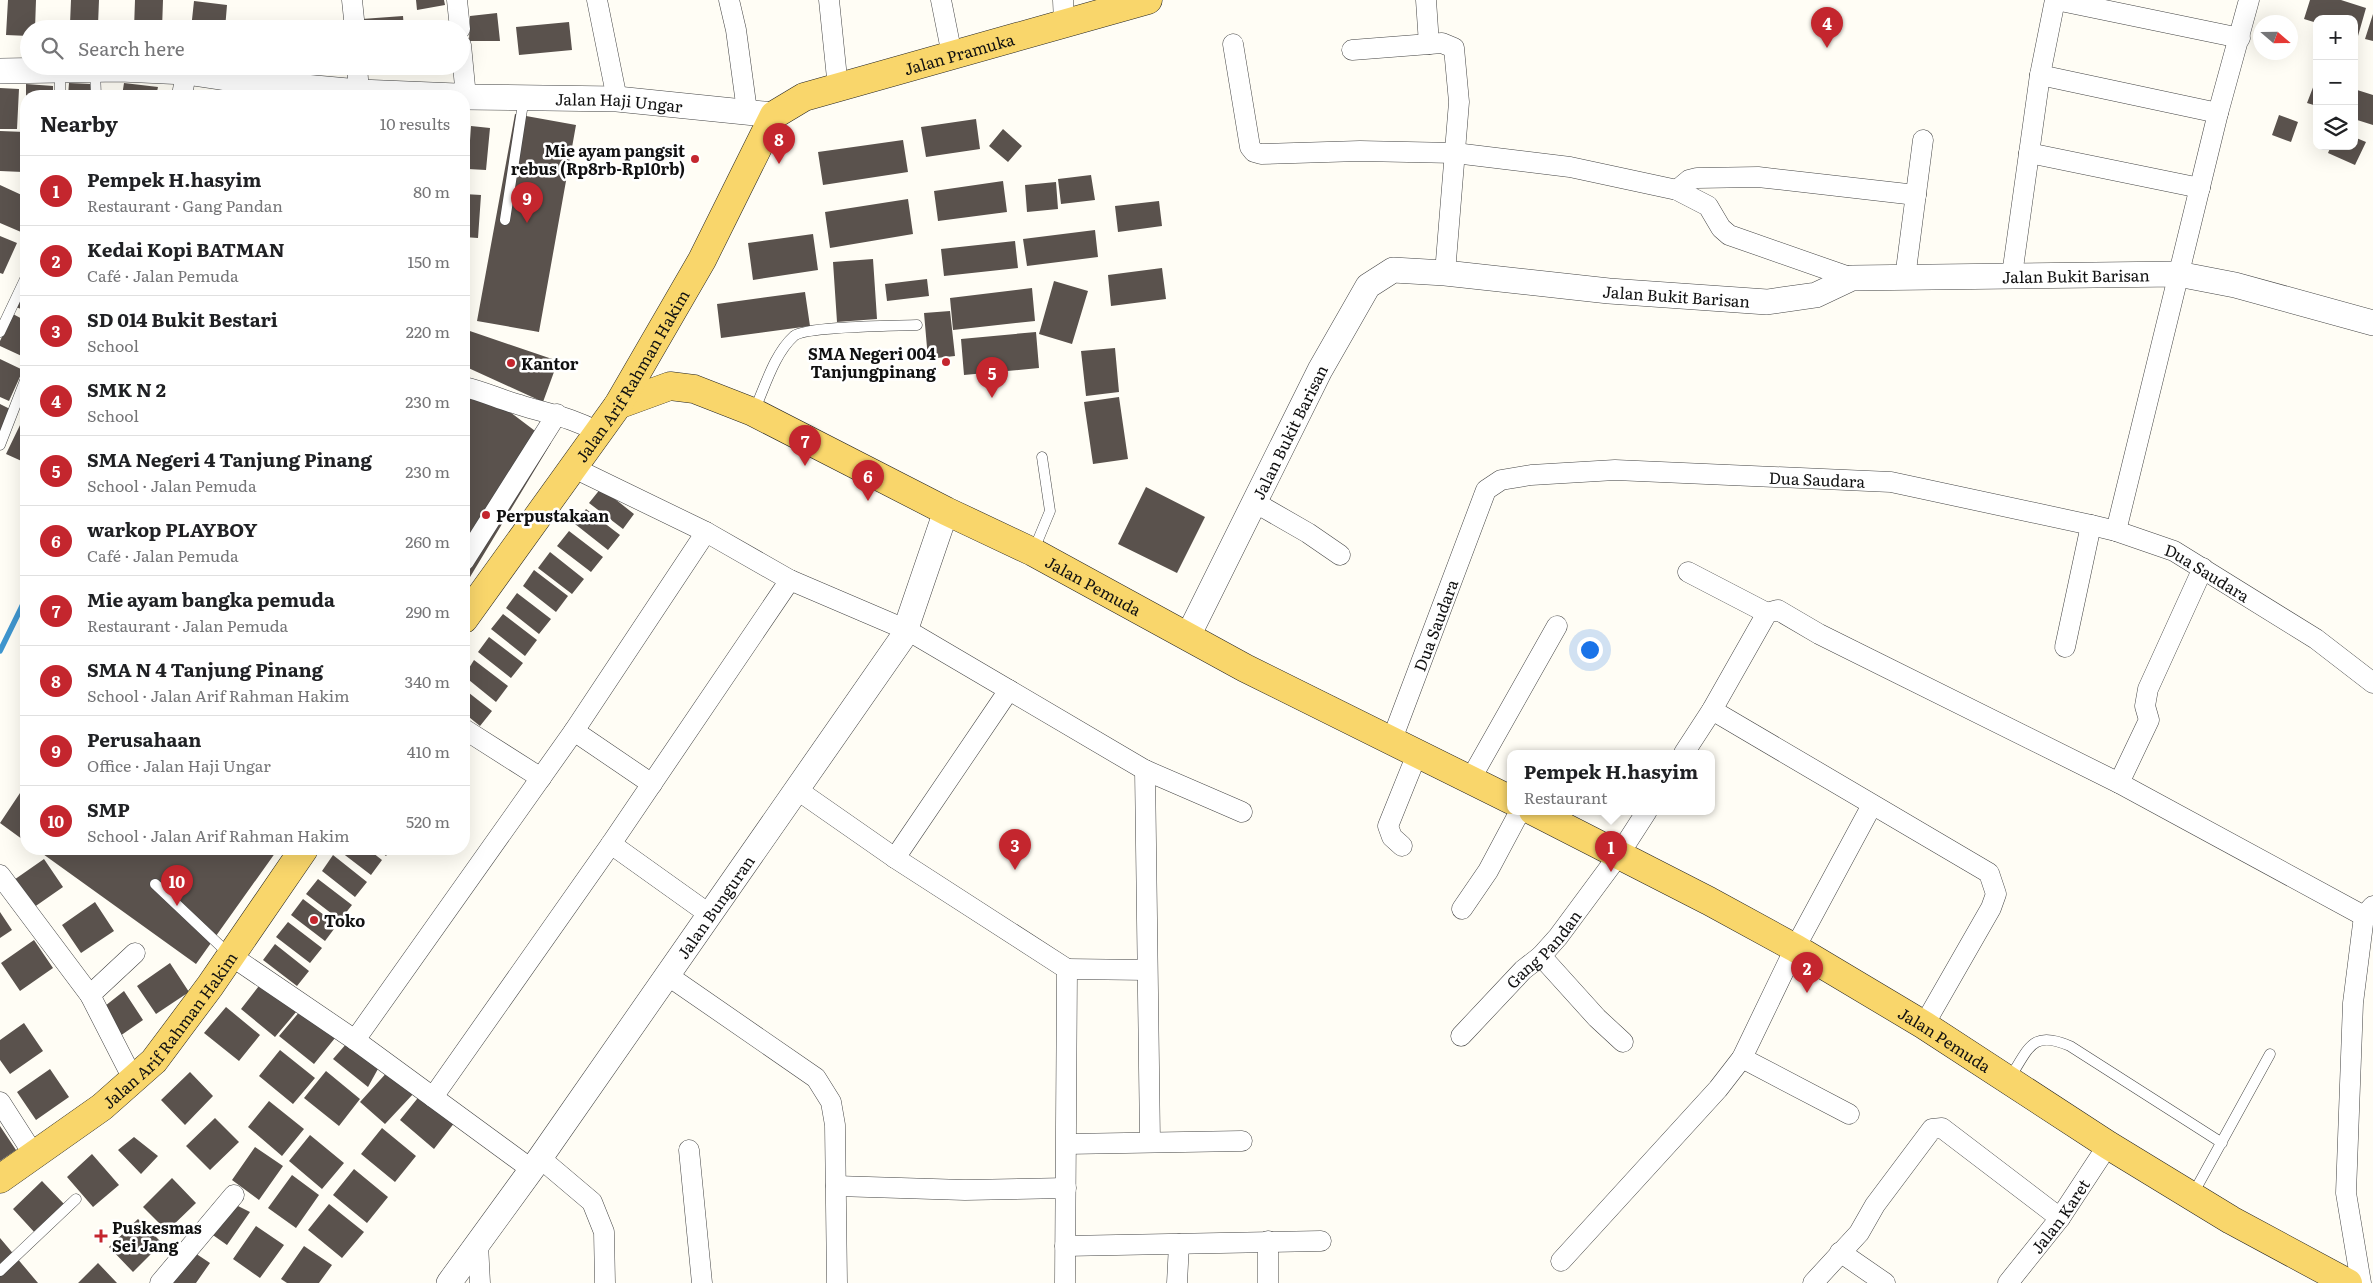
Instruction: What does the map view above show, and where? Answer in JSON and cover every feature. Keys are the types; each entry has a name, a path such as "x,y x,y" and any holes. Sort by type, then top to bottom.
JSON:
{"main road":[{"name":"Jalan Pramuka","path":"774,115 804,98 952,56 1064,12 1148,0"},
{"name":"Jalan Arif Rahman Hakim","path":"470,611 618,405 702,260 774,115"},
{"path":"646,356 658,375 670,386"},
{"name":"Jalan Pemuda","path":"618,405 670,386 694,389 753,412 946,511 1033,552 1245,668 1507,798"},
{"name":"Jalan Pemuda","path":"1541,815 1709,901 1795,948 1924,1025 2108,1145 2193,1195 2231,1220 2348,1283"},
{"name":"Jalan Arif Rahman Hakim","path":"0,1179 102,1107 154,1061 300,855"}],"street":[{"path":"352,0 354,20"},
{"path":"457,0 459,20"},
{"path":"598,0 616,99"},
{"path":"729,0 736,30 747,111"},
{"path":"829,0 838,88"},
{"path":"941,0 952,56"},
{"path":"1426,0 1430,44"},
{"path":"2012,275 2040,75 2056,0 2240,38"},
{"path":"2116,531 2218,113 2249,0"},
{"path":"1352,50 1442,43 1454,48 1459,102 1445,273"},
{"path":"1234,44 1250,147 1254,152 1261,154 1360,151 1455,153 1570,167 1677,190 1708,206 1721,228 1729,235 1852,278"},
{"name":"Jalan Haji Ungar","path":"0,71 20,70"},
{"path":"183,90 186,75"},
{"name":"Jalan Haji Ungar","path":"206,75 323,90"},
{"path":"358,75 359,90"},
{"path":"462,75 462,90"},
{"path":"2040,75 2218,113"},
{"name":"Jalan Haji Ungar","path":"470,99 524,96 616,99 774,115"},
{"path":"1904,278 1923,140"},
{"path":"2029,153 2200,188"},
{"path":"1677,190 1689,180 1697,178 1758,177 1916,195"},
{"name":"Jalan Bukit Barisan","path":"1188,636 1320,370 1368,286 1393,270 1766,302 1816,295 1852,278 2178,274 2235,285 2373,323"},
{"path":"470,389 521,406 578,421 598,432"},
{"path":"470,552 557,414"},
{"path":"574,468 706,532 790,580 907,630 1145,770 1242,812"},
{"name":"Dua Saudara","path":"1391,742 1486,490 1501,480 1531,475 1615,470 1891,482 2116,531 2174,552 2203,568 2316,639 2373,682"},
{"path":"1254,502 1308,533 1340,555"},
{"name":"Jalan Bunguran","path":"449,1283 536,1163 907,630 946,511"},
{"path":"2065,647 2090,525"},
{"path":"355,1040 574,731 706,532"},
{"path":"2119,784 2149,720 2145,706 2148,689 2203,568"},
{"path":"1688,572 1767,613 1778,610 1819,634 2369,911 2353,1003 2346,1193 2361,1283"},
{"path":"433,1097 611,844 790,580"},
{"path":"1686,750 1712,710 1767,613"},
{"path":"1470,780 1558,626"},
{"path":"895,858 1009,690"},
{"path":"1712,710 1989,873 1996,894 1991,908 1924,1025"},
{"path":"574,731 652,784"},
{"path":"470,732 541,778"},
{"path":"1402,846 1392,838 1388,826 1417,754"},
{"path":"1145,770 1150,1141"},
{"path":"796,789 895,858 1067,969 1147,970"},
{"path":"1562,1261 1718,1089 1742,1058 1795,948 1872,805"},
{"path":"1462,909 1488,871 1518,815"},
{"name":"Gang Pandan","path":"1461,1036 1523,970 1541,956 1618,856 1644,815"},
{"path":"611,844 709,914"},
{"path":"0,875 90,995 132,1080"},
{"path":"90,995 135,954"},
{"path":"230,956 355,1040 433,1097 536,1163 592,1202 604,1232 605,1283"},
{"path":"1541,956 1598,1018 1623,1042"},
{"path":"1065,1283 1067,969"},
{"path":"667,975 816,1078 831,1102 835,1125 837,1283"},
{"path":"1742,1058 1849,1114"},
{"path":"0,1102 34,1155"},
{"path":"1813,1283 1859,1233 1875,1205 1932,1129 1942,1128 2060,1218"},
{"path":"1067,1144 1150,1141 1242,1141"},
{"name":"Jalan Karet","path":"2008,1283 2060,1218 2108,1145"},
{"path":"690,1150 702,1283"},
{"path":"836,1186 965,1190 1066,1188"},
{"path":"160,1283 234,1195"},
{"path":"1268,1241 1268,1283"},
{"path":"1065,1246 1321,1241"},
{"path":"478,1244 480,1283"},
{"path":"1177,1283 1179,1244"},
{"path":"1840,1252 1885,1283"}],"lane":[{"path":"60,75 60,90"},
{"path":"94,75 96,90"},
{"path":"505,220 524,96"},
{"path":"0,332 20,290"},
{"path":"753,412 784,347 796,334 817,330 917,325"},
{"path":"0,445 20,402"},
{"path":"1033,552 1050,512 1042,457"},
{"path":"156,884 230,956"},
{"path":"2009,1079 2032,1044 2044,1038 2053,1038 2070,1046 2222,1143"},
{"path":"2193,1195 2270,1054"},
{"path":"0,1271 76,1198"}],"building":[{"path":"8,0 36,0 35,20 20,20 20,36 6,35"},
{"path":"71,0 99,0 98,20 70,20"},
{"path":"135,0 163,0 162,20 134,20"},
{"path":"416,0 444,0 445,5 417,10"},
{"path":"2310,0 2341,0 2366,8 2358,36 2358,15 2313,15 2313,22 2304,19"},
{"path":"194,1 227,5 226,20 192,20"},
{"path":"497,13 500,41 470,41 470,16"},
{"path":"2373,14 2373,41 2365,39"},
{"path":"403,16 403,20 362,20"},
{"path":"569,22 572,50 519,55 516,27"},
{"path":"69,83 92,84 92,90 68,90"},
{"path":"124,83 158,87 157,90 123,90"},
{"path":"26,84 53,86 53,90 26,90"},
{"path":"2313,87 2313,105 2307,103"},
{"path":"0,88 19,89 17,129 0,129"},
{"path":"2358,90 2373,95 2373,125 2358,120"},
{"path":"515,114 576,125 539,332 477,321"},
{"path":"2279,115 2298,122 2291,142 2272,135"},
{"path":"976,119 980,149 926,157 921,127"},
{"path":"471,126 490,128 486,170 470,169"},
{"path":"1003,129 1022,146 1008,162 989,146"},
{"path":"0,131 20,132 20,172 0,171"},
{"path":"2358,139 2366,142 2355,165 2328,153 2329,150 2358,150"},
{"path":"903,140 908,172 823,185 818,152"},
{"path":"1091,175 1095,200 1061,204 1058,179"},
{"path":"1003,181 1007,212 938,221 934,191"},
{"path":"1056,182 1058,209 1027,212 1025,185"},
{"path":"0,185 20,194 20,232 0,223"},
{"path":"470,194 481,195 478,238 470,237"},
{"path":"908,199 913,234 830,248 825,212"},
{"path":"1159,201 1162,226 1118,232 1115,206"},
{"path":"1095,230 1098,257 1027,266 1023,239"},
{"path":"813,234 818,270 753,280 748,243"},
{"path":"0,236 17,243 3,274 0,273"},
{"path":"1015,241 1018,268 944,276 941,249"},
{"path":"873,259 877,319 837,322 833,262"},
{"path":"1162,268 1166,299 1111,306 1108,275"},
{"path":"927,279 929,296 887,301 885,284"},
{"path":"1054,281 1088,291 1072,344 1039,334"},
{"path":"1032,288 1035,321 953,330 950,298"},
{"path":"805,292 810,326 721,338 717,304"},
{"path":"20,299 20,309 16,307"},
{"path":"950,311 955,356 928,359 924,313"},
{"path":"13,314 20,318 20,355 0,346 0,341"},
{"name":"Kantor","path":"470,331 558,361 543,402 470,369"},
{"path":"1036,332 1039,368 964,375 961,339"},
{"path":"1115,348 1119,392 1086,396 1081,351"},
{"path":"0,359 20,369 20,377 9,401 0,397"},
{"name":"Perpustakaan","path":"470,382 551,443 470,577"},
{"path":"1119,397 1128,459 1093,464 1084,402"},
{"path":"0,404 12,410 0,435"},
{"path":"20,425 20,460 6,454"},
{"path":"1146,487 1205,517 1177,573 1118,544"},
{"path":"601,488 634,514 623,529 589,503"},
{"path":"586,509 620,535 608,550 575,524"},
{"path":"569,531 603,557 591,572 557,546"},
{"path":"550,552 584,579 572,594 538,568"},
{"path":"534,570 568,596 556,612 523,586"},
{"path":"517,593 551,619 539,634 506,608"},
{"path":"503,614 537,640 525,656 491,629"},
{"path":"489,637 523,663 511,678 478,652"},
{"path":"474,660 508,686 496,702 470,681 470,666"},
{"path":"470,694 492,711 480,726 470,718"},
{"path":"20,793 20,838 0,823"},
{"path":"44,855 274,855 196,964"},
{"name":"Toko","path":"333,855 367,882 355,897 322,871"},
{"name":"Toko","path":"345,855 376,855 382,860 371,875"},
{"path":"44,859 63,887 30,910 11,882"},
{"name":"Toko","path":"318,879 352,905 340,920 306,894"},
{"name":"Toko","path":"303,899 337,925 325,941 291,915"},
{"path":"95,902 114,931 81,953 62,925"},
{"path":"0,912 12,930 0,938"},
{"name":"Toko","path":"288,922 322,948 310,963 276,937"},
{"path":"34,940 53,968 20,991 1,963"},
{"name":"Toko","path":"275,944 309,971 297,986 263,960"},
{"path":"170,963 189,992 156,1014 137,986"},
{"path":"262,982 297,1011 275,1037 241,1009"},
{"path":"124,991 143,1020 120,1036 105,1006"},
{"path":"226,1007 260,1035 239,1061 204,1033"},
{"path":"301,1010 335,1038 314,1064 279,1036"},
{"path":"24,1023 43,1051 10,1074 0,1060 0,1040"},
{"path":"347,1043 379,1067 368,1087 333,1059"},
{"path":"280,1050 315,1078 293,1104 259,1076"},
{"path":"50,1069 69,1097 36,1120 17,1092"},
{"path":"390,1069 415,1092 385,1124 360,1102"},
{"path":"326,1071 360,1099 339,1126 304,1098"},
{"path":"190,1072 213,1096 185,1125 161,1100"},
{"path":"421,1094 455,1122 434,1149 400,1120"},
{"path":"269,1101 304,1129 282,1156 248,1127"},
{"path":"215,1118 239,1142 210,1170 186,1146"},
{"path":"0,1126 16,1150 0,1161"},
{"path":"382,1128 416,1156 395,1182 361,1154"},
{"path":"310,1135 344,1163 322,1189 289,1161"},
{"path":"134,1137 158,1156 141,1174 118,1150"},
{"path":"255,1147 283,1166 259,1200 232,1180"},
{"path":"92,1154 119,1185 93,1207 67,1177"},
{"path":"354,1169 388,1197 367,1223 333,1195"},
{"path":"292,1175 319,1195 296,1228 268,1208"},
{"path":"172,1178 196,1203 167,1231 143,1207"},
{"path":"42,1181 65,1205 36,1234 13,1209"},
{"path":"234,1204 250,1212 227,1245 210,1233"},
{"path":"329,1204 364,1232 342,1258 308,1230"},
{"path":"138,1219 162,1243 133,1272 109,1247"},
{"path":"256,1226 284,1245 260,1278 233,1259"},
{"path":"0,1238 38,1283 0,1283"},
{"path":"304,1246 332,1265 319,1283 287,1283 281,1279"},
{"path":"195,1253 210,1263 196,1283 169,1283"},
{"path":"98,1263 117,1283 78,1283"}],"waterway":[{"path":"0,651 20,610"}],"place":[{"name":"SMK N 2","path":"1827,48"},
{"name":"Mie ayam pangsit rebus (Rp8rb-Rp10rb)","path":"695,159"},
{"name":"SMA N 4 Tanjung Pinang","path":"779,164"},
{"name":"Perusahaan","path":"527,223"},
{"name":"SMA Negeri 004 Tanjungpinang","path":"946,362"},
{"name":"Kantor","path":"511,363"},
{"name":"SMA Negeri 4 Tanjung Pinang","path":"992,398"},
{"name":"Mie ayam bangka pemuda","path":"805,466"},
{"name":"warkop PLAYBOY","path":"868,501"},
{"name":"Perpustakaan","path":"486,515"},
{"name":"SD 014 Bukit Bestari","path":"1015,870"},
{"name":"Pempek H.hasyim","path":"1611,872"},
{"name":"SMP","path":"177,906"},
{"name":"Toko","path":"314,920"},
{"name":"Kedai Kopi BATMAN","path":"1807,993"},
{"name":"Puskesmas Sei Jang","path":"101,1236"}]}
